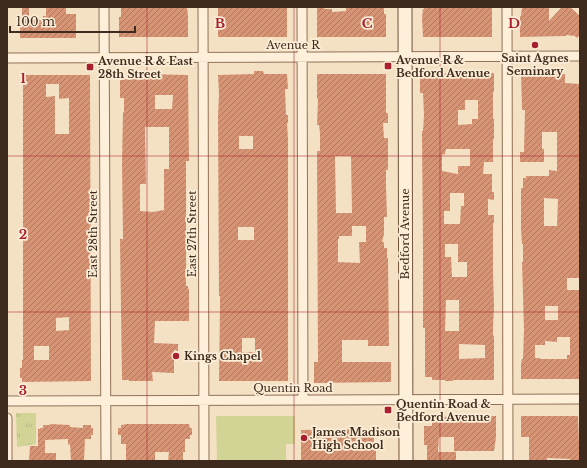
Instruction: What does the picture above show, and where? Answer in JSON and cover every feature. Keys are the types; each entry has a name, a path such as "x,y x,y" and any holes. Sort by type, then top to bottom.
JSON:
{"main road":[{"name":"Bedford Avenue","path":"405,7 406,461"}],"street":[{"name":"East 28th Street","path":"104,7 106,461"},
{"name":"East 27th Street","path":"203,7 204,461"},
{"path":"302,7 303,400"},
{"path":"507,7 508,461"},
{"name":"Avenue R","path":"7,58 580,56"},
{"name":"Quentin Road","path":"7,400 204,401 580,399"},
{"path":"7,400 7,408"},
{"path":"7,418 7,461"}],"green space":[{"path":"16,413 36,413 36,444 17,447"},
{"path":"216,416 295,416 295,444 286,444 286,461 217,461"}],"building":[{"path":"22,7 29,7 29,20 43,20 43,16 46,16 46,7 66,7 66,14 76,14 76,38 20,38 20,17 22,17"},
{"path":"121,7 187,7 188,37 119,37 119,17 121,17"},
{"path":"218,7 287,7 287,37 218,37"},
{"path":"317,7 332,9 332,12 346,11 346,7 384,7 384,14 386,14 386,37 317,37"},
{"path":"424,7 492,7 492,37 423,37 422,18"},
{"path":"522,7 549,7 549,21 562,7 570,7 580,16 580,35 577,38 575,36 566,35 520,37 520,16"},
{"path":"254,71 263,71 264,74 287,74 288,89 285,89 286,115 288,115 288,381 219,381 220,296 218,75 254,74","holes":["239,136 253,136 253,149 239,149","238,227 254,227 254,240 238,240","242,338 255,338 255,352 242,352"]},
{"path":"494,73 493,162 484,162 483,174 492,174 492,192 494,192 494,200 488,199 488,215 494,215 494,380 445,381 432,380 432,377 425,377 425,328 423,328 422,131 424,115 423,93 420,93 420,74","holes":["465,100 478,100 478,119 472,119 472,124 458,125 458,110 465,110","446,149 470,149 470,166 458,166 458,174 442,171 442,155 445,154","450,193 464,193 464,206 461,206 460,224 444,224 444,211 450,211","445,244 458,244 458,262 467,262 467,277 452,277 451,257 445,257","446,300 459,300 459,331 445,331","459,344 485,345 485,358 459,359"]},
{"path":"521,73 565,74 565,83 580,84 580,278 567,278 567,290 580,290 580,379 521,379 524,330 521,188 523,188 523,178 526,178 526,176 549,176 549,170 557,171 557,132 542,132 544,162 520,162 520,152 524,152 525,110 522,110","holes":["544,198 558,199 557,226 544,226","545,306 558,306 558,320 545,320","557,337 570,337 570,355 567,355 567,359 535,358 535,345 545,345 545,341 557,342"]},
{"path":"140,74 188,75 189,161 186,161 186,286 188,286 189,289 189,321 155,321 154,343 178,344 178,351 174,350 174,373 152,372 153,381 122,380 120,239 123,239 122,164 124,98 120,98 120,80 140,79","holes":["155,95 173,95 172,109 155,109","145,127 169,127 169,169 164,169 164,210 153,212 140,211 140,184 146,184"]},
{"path":"317,74 386,74 386,113 388,113 388,123 383,123 384,138 388,138 388,170 386,170 387,217 384,217 384,234 382,242 384,242 384,248 387,248 388,258 389,346 368,346 368,340 342,340 342,362 391,362 391,382 314,383 314,362 318,362 317,151 320,151 320,133 319,125 317,125","holes":["335,156 351,156 352,213 336,213","352,226 366,226 366,242 359,242 360,263 338,262 339,236 352,236"]},
{"path":"23,75 90,75 91,381 22,382 22,378 20,378 20,368 22,368","holes":["46,84 59,84 59,99 69,98 69,134 55,134 55,96 46,97","69,317 69,330 56,331 56,318","34,346 49,346 49,360 34,360"]},
{"path":"496,416 494,451 454,451 454,437 439,437 438,452 456,452 456,461 427,461 427,445 424,445 424,426 432,426 432,417"},
{"path":"521,416 578,416 580,461 547,458 547,461 529,461 529,437 521,437"},
{"path":"189,424 190,428 192,428 192,435 190,435 190,439 185,439 183,461 168,461 169,452 155,452 155,460 126,461 126,444 121,444 121,435 118,435 118,428 121,428 121,425"},
{"path":"43,425 70,425 70,427 83,428 83,425 91,425 91,428 93,428 93,435 91,435 91,439 85,439 84,461 71,461 70,444 68,445 68,439 45,440 45,453 56,453 56,460 29,461 30,446 38,446 38,429 43,428"},
{"path":"374,429 376,461 301,461 301,430"}],"place":[{"name":"Saint Agnes Seminary","path":"535,45"},
{"name":"Avenue R & Bedford Avenue","path":"388,66"},
{"name":"Avenue R & East 28th Street","path":"90,67"},
{"name":"Kings Chapel","path":"176,356"},
{"name":"Quentin Road & Bedford Avenue","path":"388,410"},
{"name":"James Madison High School","path":"304,438"}]}
